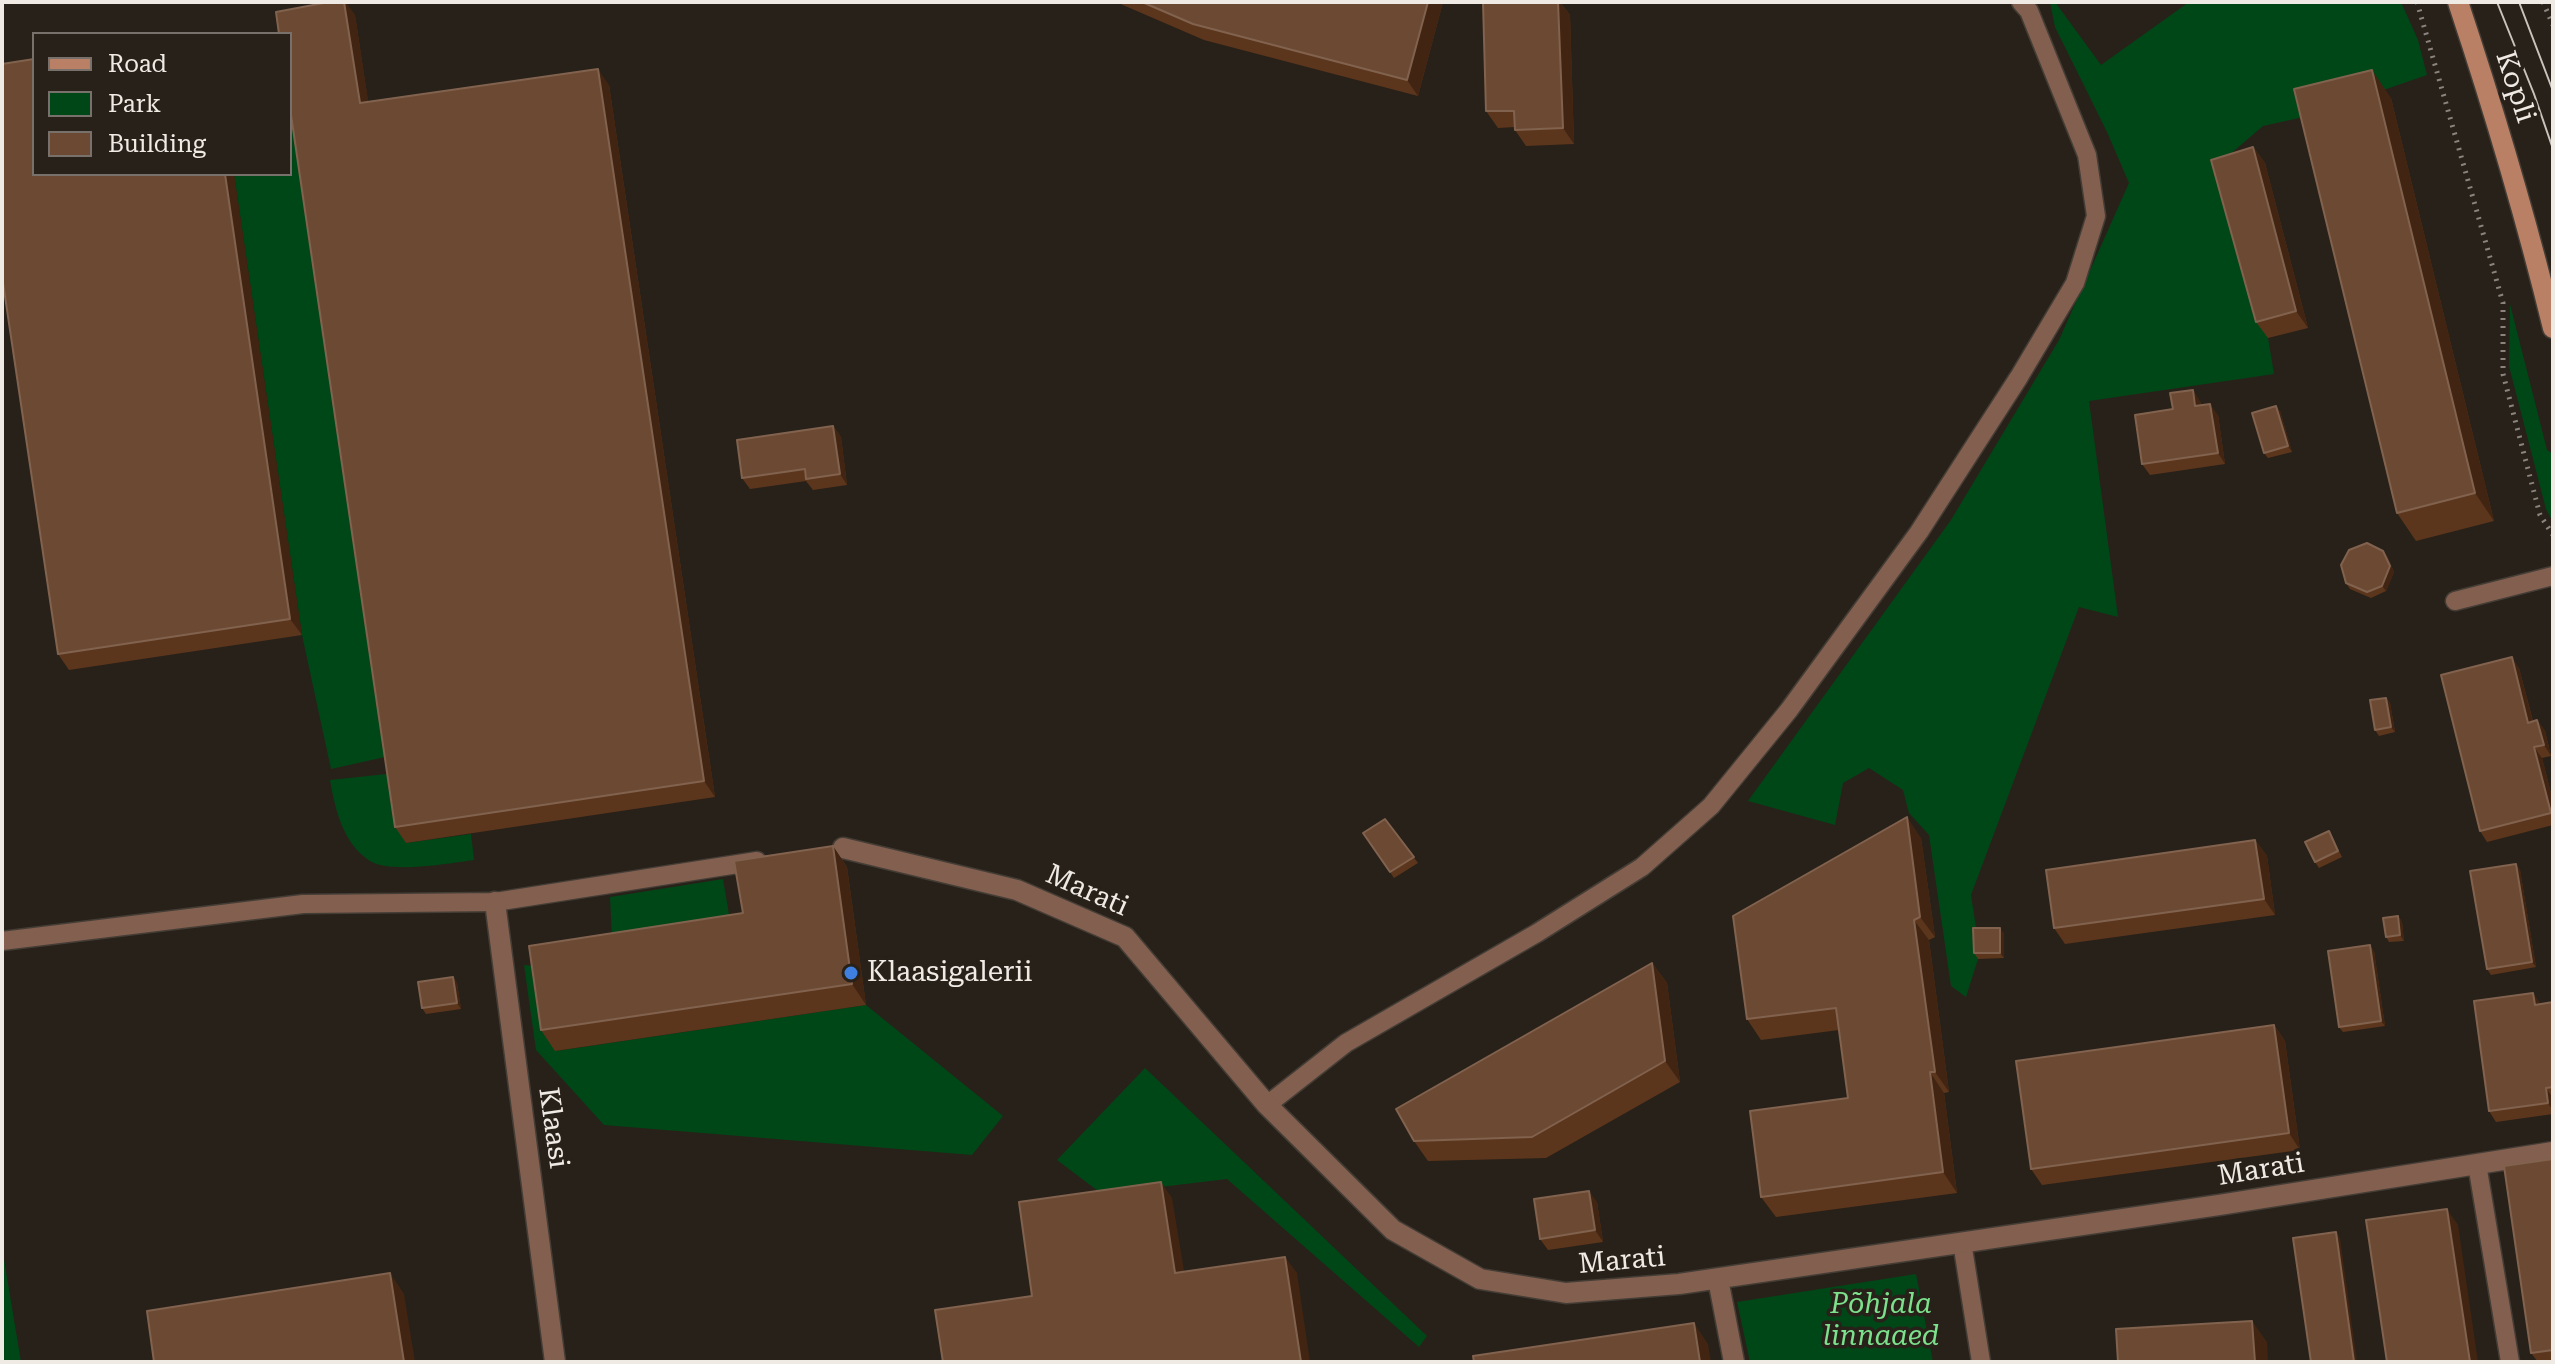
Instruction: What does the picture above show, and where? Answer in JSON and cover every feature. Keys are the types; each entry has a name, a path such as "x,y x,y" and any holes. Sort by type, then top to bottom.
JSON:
{"street":[{"name":"Kopli","path":"2458,2 2493,107 2553,328"},
{"name":"Marati","path":"836,849 1017,890 1125,937 1267,1105 1393,1230 1480,1279 1566,1293 1718,1279 2553,1152"},
{"name":"Klaasi","path":"495,902 555,1362"},
{"path":"1718,1279 1734,1362"}],"lane":[{"path":"1267,1105 1346,1043 1551,925 1642,867 1711,806 1789,710 1919,532 2019,377 2075,283 2096,216 2087,155 2029,11 2021,2"},
{"path":"2455,601 2553,576"},
{"path":"2,941 303,904 495,902 767,859"},
{"path":"2477,1164 2510,1362"},
{"path":"1962,1242 1981,1362"}],"path":[{"path":"2417,2 2503,303 2503,374 2540,515 2553,535"},
{"path":"2543,2 2553,25"}],"green space":[{"path":"2050,2 2055,2 2101,65 2189,2 2401,2 2418,40 2427,75 2308,116 2263,126 2221,162 2268,338 2274,374 2089,401 2118,617 2079,607 1971,895 1978,959 1966,997 1951,986 1929,835 1909,813 1903,790 1869,768 1843,783 1835,825 1748,801 1951,520 2059,340 2129,183 2055,27"},
{"path":"292,61 394,755 331,769 302,635 234,176 292,176"},
{"path":"2510,304 2547,450 2553,454 2553,522 2546,509 2509,366"},
{"path":"396,773 406,843 471,834 474,860 392,867 370,861 361,854 342,825 330,780"},
{"path":"723,879 733,938 613,956 610,897"},
{"path":"524,965 543,967 556,1051 866,1005 1003,1116 972,1155 604,1125 536,1050"},
{"path":"1145,1068 1427,1336 1419,1347 1227,1179 1102,1194 1057,1160"},
{"path":"2,1247 21,1362 2,1362"},
{"name":"Põhjala linnaaed","path":"1916,1274 1933,1362 1750,1362 1737,1302"}],"building":[{"path":"344,2 360,103 598,69 704,781 395,827 292,122 292,32 279,32 276,12"},
{"path":"1142,2 1428,2 1407,80 1193,24"},
{"path":"1483,2 1558,2 1563,128 1515,130 1514,111 1486,111"},
{"path":"32,59 32,176 225,176 290,619 58,654 2,276 2,64"},
{"path":"2372,70 2475,493 2397,513 2294,89"},
{"path":"2253,147 2296,311 2256,322 2211,160"},
{"path":"2193,390 2195,406 2210,404 2218,453 2142,464 2135,415 2173,409 2170,393"},
{"path":"2276,406 2288,446 2264,453 2252,413"},
{"path":"833,426 840,474 806,479 805,469 742,478 737,440"},
{"path":"2367,543 2383,551 2390,566 2382,586 2367,592 2346,583 2341,565 2349,550"},
{"path":"2512,657 2528,723 2537,720 2544,745 2534,747 2551,813 2480,831 2441,675"},
{"path":"2386,698 2391,727 2375,730 2370,700"},
{"path":"1907,817 1920,917 1914,920 1935,1072 1930,1072 1943,1172 1761,1197 1750,1111 1848,1098 1836,1008 1747,1019 1733,916"},
{"path":"1385,819 1414,857 1390,872 1363,833"},
{"path":"2329,831 2338,851 2315,862 2305,842"},
{"path":"2255,840 2264,899 2054,928 2046,870"},
{"path":"833,846 852,984 541,1030 529,946 743,913 734,861"},
{"path":"2516,864 2532,962 2487,969 2470,871"},
{"path":"2398,916 2400,935 2386,937 2383,918"},
{"path":"1973,928 2000,928 2000,953 1974,953"},
{"path":"2370,945 2381,1021 2339,1027 2328,951"},
{"path":"1652,963 1665,1061 1532,1137 1414,1141 1396,1109"},
{"path":"453,977 457,1003 422,1008 418,982"},
{"path":"2533,993 2535,1005 2553,1002 2553,1087 2546,1088 2548,1103 2489,1111 2474,1001"},
{"path":"2274,1025 2289,1133 2031,1169 2016,1061"},
{"path":"2553,1159 2553,1350 2531,1353 2504,1166"},
{"path":"1161,1182 1175,1273 1285,1257 1301,1362 943,1362 935,1310 1032,1296 1019,1202"},
{"path":"1589,1191 1595,1230 1540,1239 1534,1199"},
{"path":"2447,1209 2470,1362 2387,1362 2366,1220"},
{"path":"2336,1232 2354,1362 2311,1362 2293,1238"},
{"path":"390,1273 404,1362 154,1362 147,1311"},
{"path":"2252,1321 2255,1362 2118,1362 2116,1329"},
{"path":"1694,1323 1700,1362 1474,1362 1473,1356"}],"tram line":[{"path":"2497,2 2553,149"},
{"path":"2519,2 2553,91"}],"place":[{"name":"Klaasigalerii","path":"851,973"}]}
